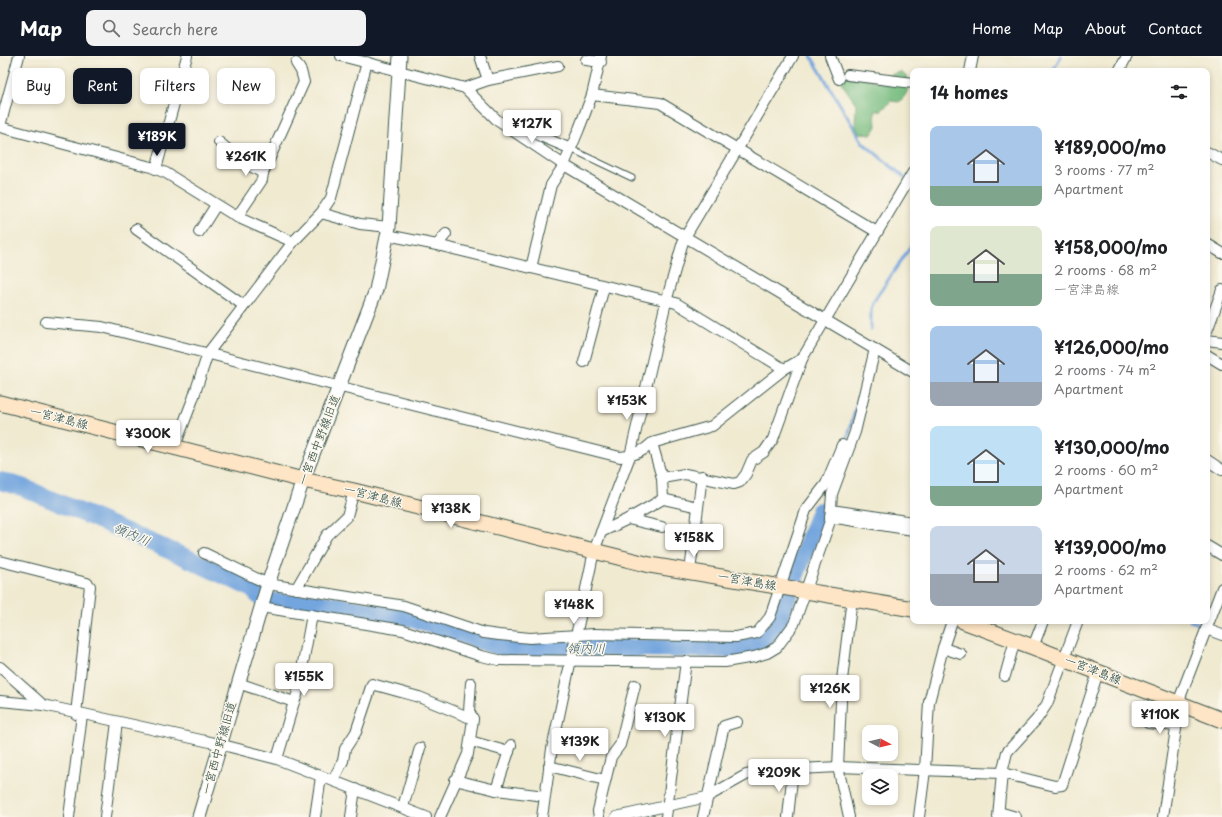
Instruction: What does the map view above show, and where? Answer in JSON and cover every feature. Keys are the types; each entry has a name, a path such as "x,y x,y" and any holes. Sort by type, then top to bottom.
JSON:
{"main road":[{"name":"一宮津島線","path":"0,403 175,446 303,480 354,491 650,565 910,608"},
{"name":"一宮津島線","path":"976,624 1222,720"}],"street":[{"path":"19,56 0,126 156,169 166,173 237,217 293,242"},
{"path":"156,169 187,56"},
{"path":"341,56 465,88 498,121 564,165 910,369"},
{"name":"一宮西中野線旧道","path":"199,817 219,744 268,584 303,480 376,290 388,231 400,56"},
{"path":"480,56 488,80"},
{"path":"542,817 549,766 594,551 630,456 666,302 685,237 793,56"},
{"path":"830,56 844,77 910,83"},
{"path":"971,68 973,56"},
{"path":"1122,68 1128,56"},
{"path":"531,268 551,185 564,165 571,149 592,95 601,59 586,60"},
{"path":"175,446 193,399 208,353 293,242 321,213 331,198 367,62"},
{"path":"237,217 262,180 263,173 304,82 301,71 296,63"},
{"path":"465,88 488,80 558,66"},
{"path":"592,95 660,103 877,232"},
{"path":"498,121 512,124 571,149"},
{"path":"219,142 243,162 263,173"},
{"path":"1210,154 1222,160"},
{"path":"662,478 686,474 702,476 734,484 740,482 746,474 752,460 764,452 773,439 802,359 910,178"},
{"path":"199,232 216,205"},
{"path":"321,213 437,245 676,304 784,369"},
{"path":"136,229 244,305"},
{"path":"437,245 446,234"},
{"path":"1210,246 1222,252"},
{"path":"584,362 604,287"},
{"path":"1210,325 1219,306 1222,290"},
{"path":"46,322 102,327 620,457 630,456 645,450 652,443 712,426 784,369 802,359"},
{"path":"1210,340 1222,342"},
{"path":"261,607 403,630 481,656 499,660 741,660 767,653 777,647 787,636 794,624 806,591 830,514 832,494 856,432 875,349"},
{"path":"1210,357 1222,364"},
{"path":"652,443 662,478 663,499"},
{"path":"204,553 268,584 404,606 484,633 499,636 530,638 594,634 629,636 736,636 757,633 770,617 806,510 826,484 842,445"},
{"path":"1210,462 1222,470"},
{"path":"690,571 702,476"},
{"path":"296,589 327,535 347,516 354,491"},
{"path":"601,532 628,519 663,499 698,507"},
{"path":"830,514 910,522"},
{"path":"830,514 910,529"},
{"path":"628,519 662,527"},
{"path":"1210,548 1222,555"},
{"path":"0,561 87,583 90,586 69,817"},
{"path":"1210,618 1219,603 1222,588"},
{"path":"849,817 838,767 842,680 852,598"},
{"path":"277,759 297,695 312,615"},
{"path":"919,817 925,770 929,702 951,624"},
{"path":"1034,647 1042,624"},
{"path":"1016,817 999,814 1002,773 1007,752 1037,719 1047,704 1077,624"},
{"path":"1163,817 1178,704 1206,624 1222,635"},
{"path":"1005,676 1015,640"},
{"path":"943,648 961,654"},
{"path":"666,817 686,661"},
{"path":"0,667 43,705"},
{"path":"616,817 707,797 746,775 762,771 838,767 1002,773 1055,786 1062,785 1098,672"},
{"path":"238,683 294,702"},
{"path":"440,817 455,780 468,754 473,719 469,711 471,683"},
{"path":"333,780 343,761 345,749 356,732 372,684 419,697 473,719"},
{"path":"599,817 598,811 611,757 620,744 635,685"},
{"path":"0,701 43,705 219,744 277,759 426,817"},
{"path":"105,817 117,722"},
{"path":"703,817 724,726 737,722"},
{"path":"1148,723 1175,726"},
{"path":"470,741 510,748 496,790"},
{"path":"403,807 420,748"},
{"path":"549,766 605,780"},
{"path":"788,817 793,770"},
{"path":"315,817 321,777"},
{"path":"455,780 496,790 545,796"},
{"path":"352,817 355,789"}],"lane":[{"path":"571,149 632,178"}],"green space":[{"path":"843,72 855,73 880,83 889,75 901,72 909,79 907,92 899,102 891,101 881,111 875,111 876,128 872,134 859,133 855,126 856,104 841,82"}],"waterway":[{"path":"811,56 863,143 904,177"},
{"path":"1055,68 1061,56"},
{"path":"871,330 871,309 874,301 910,247"},
{"path":"847,440 857,403"},
{"name":"領内川","path":"0,481 22,487 185,557 251,588 259,596"},
{"path":"828,512 820,511 829,487"},
{"name":"領内川","path":"270,601 294,604 310,602 413,618 499,647 733,649 762,640 776,627 820,511"}]}
